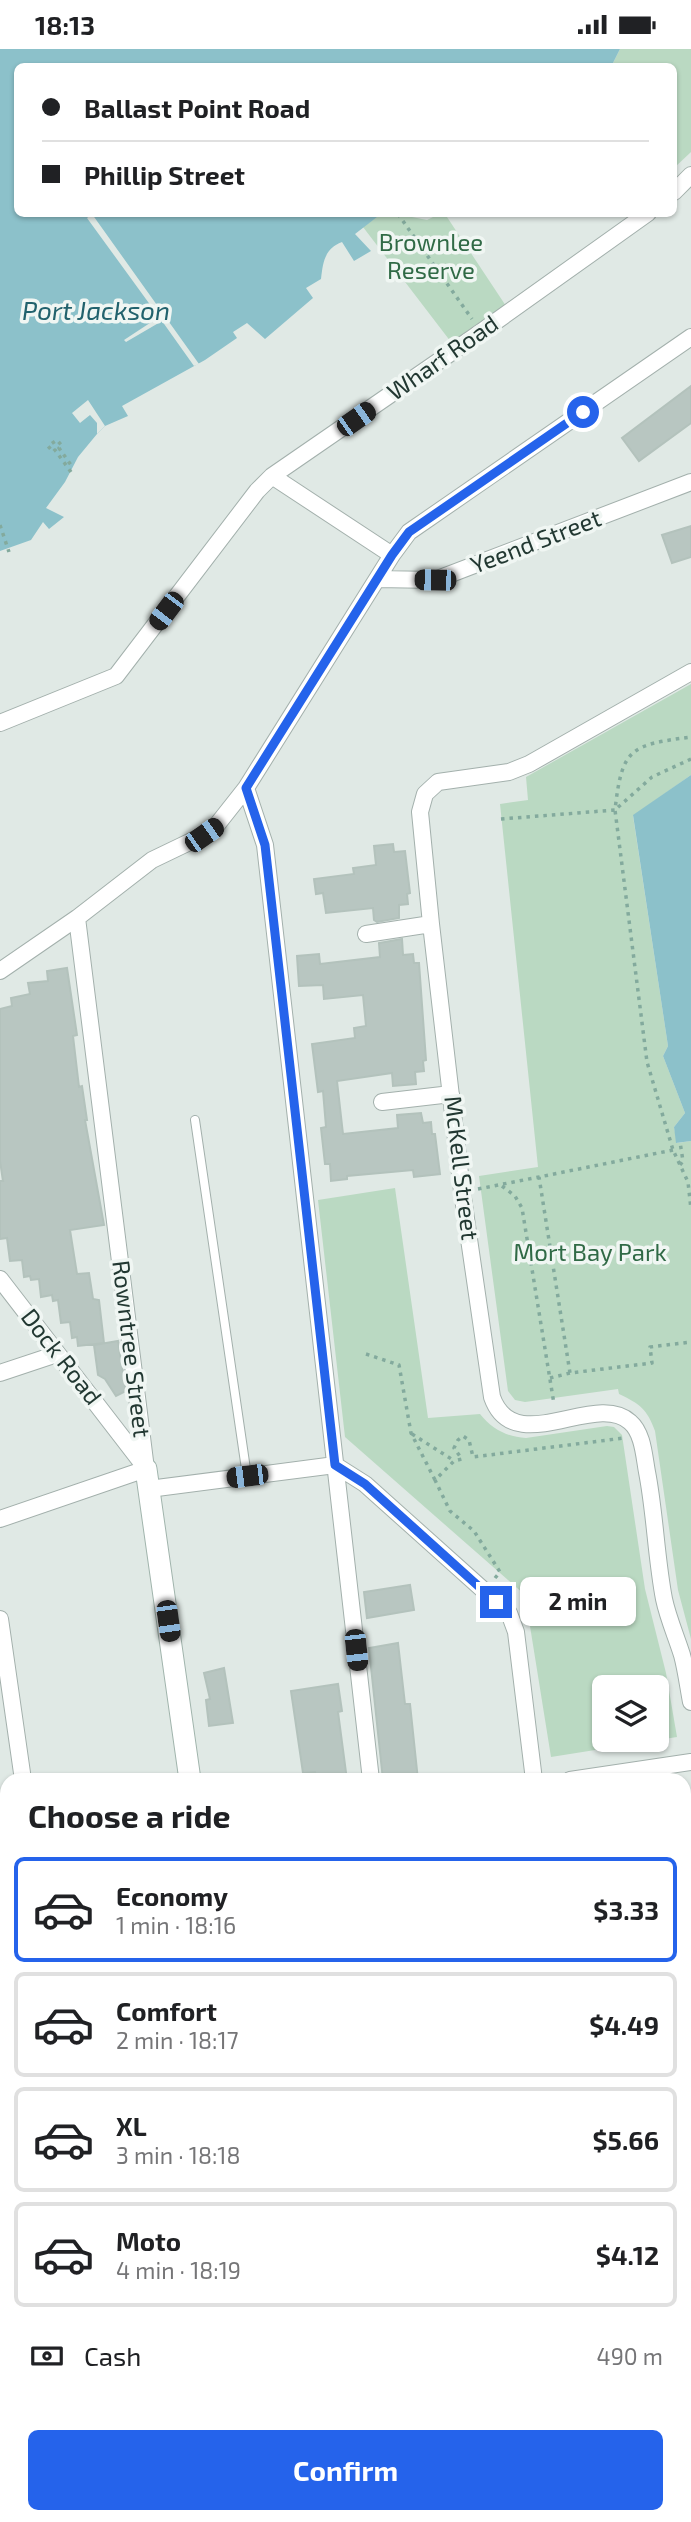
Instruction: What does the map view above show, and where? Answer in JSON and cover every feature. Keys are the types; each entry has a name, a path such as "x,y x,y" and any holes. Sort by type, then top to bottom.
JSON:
{"street":[{"path":"677,189 691,175"},
{"name":"Wharf Road","path":"0,723 116,676 257,491 272,476 481,333 642,217"},
{"path":"0,971 77,918 152,860 204,835 216,826 246,788 409,532 691,337"},
{"path":"272,476 392,555"},
{"name":"Yeend Street","path":"377,579 435,580 691,482"},
{"name":"McKell Street","path":"640,1436 631,1422 620,1415 604,1414 523,1425 507,1419 497,1411 488,1370 462,1191 420,812 425,794 438,782 509,772 528,764 691,672"},
{"path":"246,788 265,845 370,1773"},
{"name":"Rowntree Street","path":"77,918 139,1415 189,1773"},
{"path":"366,934 431,924"},
{"path":"382,1102 451,1094"},
{"name":"Dock Road","path":"0,1279 110,1420 148,1479"},
{"path":"0,1373 57,1354"},
{"path":"110,1420 128,1421 139,1415"},
{"path":"640,1436 651,1491 664,1599 683,1658 691,1702"},
{"path":"0,1519 148,1479 247,1476 335,1465 365,1484 509,1613 516,1632 533,1773"},
{"path":"0,1619 22,1773"},
{"path":"617,1773 691,1762"}],"lane":[{"path":"195,1120 247,1476"}],"path":[{"path":"400,217 481,333"},
{"path":"57,440 72,470 55,450 53,452 48,446 57,440"},
{"path":"0,525 9,552"},
{"path":"691,737 642,745 626,760 619,777 615,810 647,1062 673,1150 689,1182 691,1209"},
{"path":"501,819 615,810 652,777 691,759"},
{"path":"680,1142 683,1161 680,1165"},
{"path":"462,1191 502,1186 673,1150"},
{"path":"539,1177 570,1373"},
{"path":"502,1186 515,1196 522,1208 556,1420"},
{"path":"550,1378 652,1363 650,1347 691,1342"},
{"path":"366,1354 399,1365 411,1433 450,1511 474,1531 500,1572 484,1591"},
{"path":"411,1433 454,1461"},
{"path":"462,1459 454,1448 463,1436 472,1444 473,1457"},
{"path":"435,1480 454,1461 462,1459 640,1436"}],"green space":[{"path":"620,49 691,49 691,152 677,165 677,63 613,63"},
{"name":"Brownlee Reserve","path":"377,217 427,220 447,217 506,306 451,342 363,227"},
{"name":"Mort Bay Park","path":"691,684 691,775 633,816 668,1046 663,1056 685,1113 674,1127 677,1143 691,1141 691,1639 678,1590 655,1431 646,1412 638,1404 619,1394 618,1389 525,1402 515,1400 508,1391 479,1176 538,1167 500,804 528,800 526,777"},
{"path":"395,1188 428,1418 480,1414 500,1431 526,1438 607,1426 614,1427 622,1435 645,1589 666,1675 592,1675 592,1750 551,1757 525,1595 345,1437 318,1200"},
{"path":"669,1690 677,1737 669,1738"}],"water":[{"name":"Port Jackson","path":"0,49 620,49 613,63 14,63 14,217 377,217 355,234 371,251 354,261 342,242 331,248 324,262 321,279 306,288 313,298 265,339 247,323 233,332 237,338 205,360 122,406 128,416 105,426 97,434 78,457 65,482 46,508 64,517 49,529 43,522 31,540 0,551"},
{"path":"691,775 691,1141 676,1143 674,1127 685,1113 663,1056 668,1046 633,815"}],"pier":[{"path":"94,217 199,364 194,366 162,321 126,342 124,340 159,317 87,218"},
{"path":"88,400 105,426 97,434 97,423 90,415 80,423 72,413"}],"building":[{"path":"691,386 691,423 639,461 622,438"},
{"path":"691,526 691,557 672,563 662,535"},
{"path":"393,844 394,852 405,851 410,893 407,894 408,904 399,905 399,918 377,922 374,920 373,908 326,913 323,893 316,894 314,879 354,874 353,868 376,865 374,846"},
{"path":"402,939 403,955 413,954 414,963 419,963 426,1060 423,1061 424,1071 415,1072 416,1084 393,1086 392,1073 337,1081 343,1134 398,1128 397,1115 421,1113 423,1123 431,1122 432,1134 435,1134 440,1174 414,1177 413,1170 347,1176 347,1179 331,1181 330,1164 325,1164 321,1128 326,1127 323,1091 318,1092 312,1044 355,1038 354,1028 366,1026 363,995 324,999 323,985 299,986 297,956 319,954 320,964 380,957 379,943"},
{"path":"67,968 77,1035 73,1036 79,1087 82,1086 85,1120 104,1225 70,1230 77,1274 89,1273 93,1299 99,1300 104,1343 78,1346 77,1337 72,1338 70,1322 61,1323 58,1300 53,1301 52,1295 41,1297 39,1279 24,1277 22,1260 10,1261 7,1238 0,1239 0,1181 3,1181 0,1161 0,1009 12,1006 11,998 30,994 28,983 48,981 47,971"},
{"path":"118,1341 126,1391 116,1396 105,1379 98,1375 94,1345"},
{"path":"410,1585 414,1610 367,1618 364,1592"},
{"path":"398,1643 405,1704 410,1704 417,1773 382,1773 369,1648"},
{"path":"224,1668 233,1723 209,1726 206,1700 210,1699 204,1673"},
{"path":"338,1684 342,1711 338,1712 346,1773 303,1773 291,1691"}],"route":[{"path":"496,1602 365,1484 335,1465 265,845 246,788 409,532 583,412"}]}
